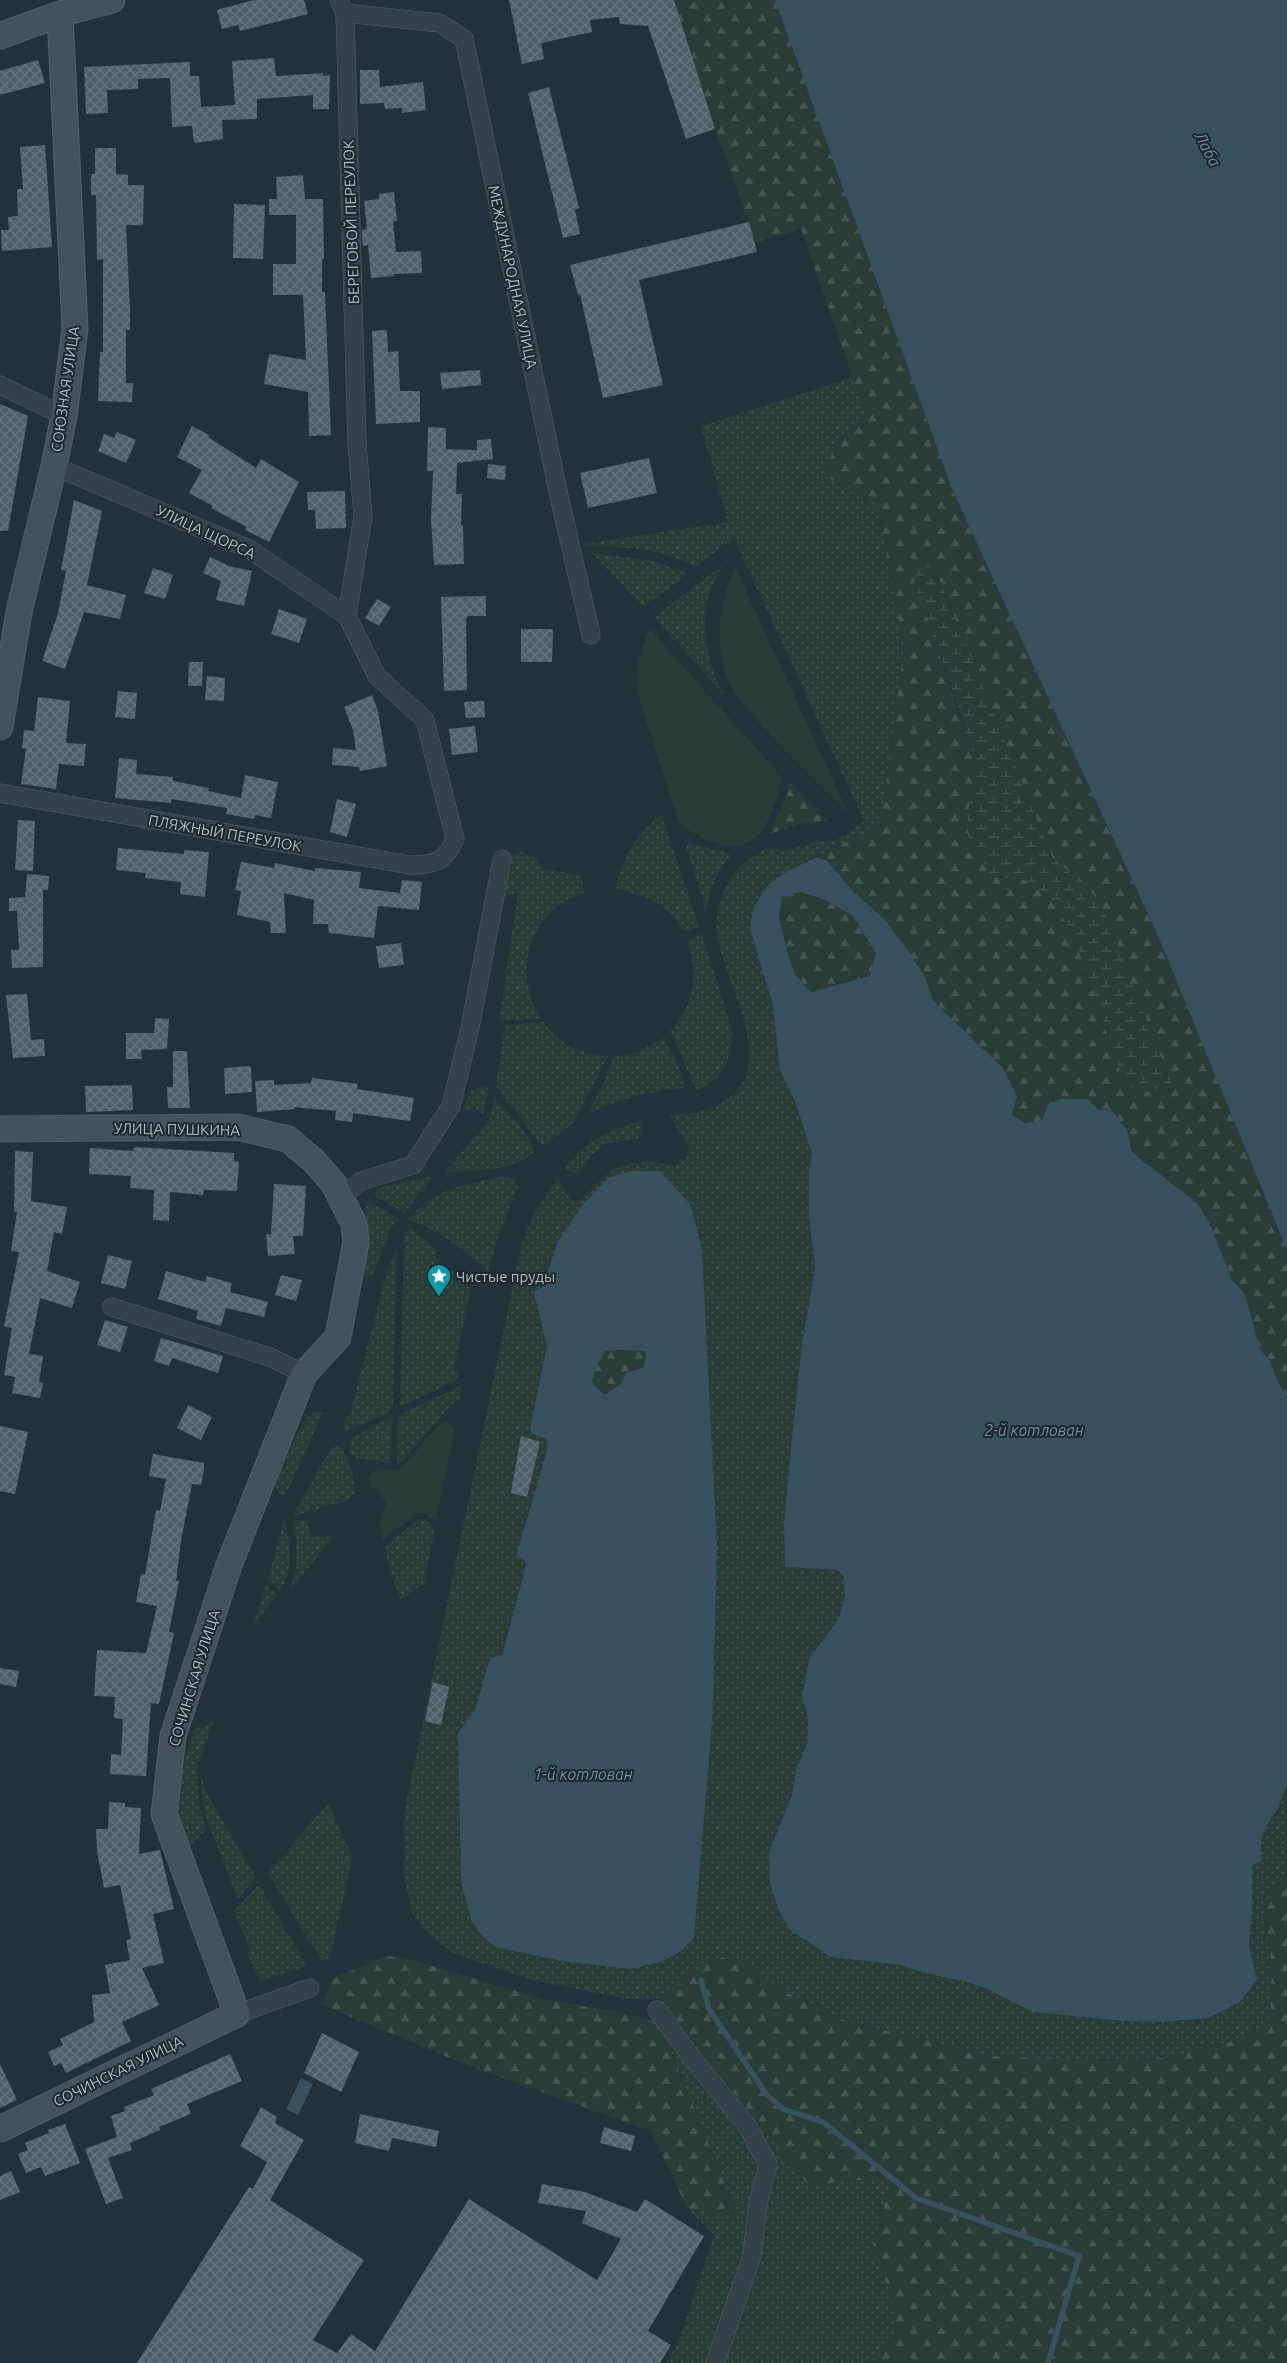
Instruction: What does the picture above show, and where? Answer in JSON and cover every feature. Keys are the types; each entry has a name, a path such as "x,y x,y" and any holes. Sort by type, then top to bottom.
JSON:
{"street":[{"path":"0,36 60,14 112,0"},
{"name":"БЕРЕГОВОЙ ПЕРЕУЛОК","path":"342,7 357,444 363,516 347,616"},
{"name":"МЕЖДУНАРОДНАЯ УЛИЦА","path":"342,7 439,24 464,39 557,486 592,635"},
{"name":"СОЮЗНАЯ УЛИЦА","path":"0,727 19,612 64,416 75,329 60,14"},
{"path":"0,385 64,416"},
{"name":"УЛИЦА ЩОРСА","path":"54,466 249,549 347,616 377,676 425,720 447,802 454,839 448,853"},
{"name":"ПЛЯЖНЫЙ ПЕРЕУЛОК","path":"0,793 410,865 425,865 437,862 448,853"},
{"path":"338,1191 361,1181 414,1165 451,1106 470,1028 502,859"},
{"name":"УЛИЦА ПУШКИНА","path":"0,1129 238,1127 288,1139 314,1161 338,1191"},
{"name":"СОЧИНСКАЯ УЛИЦА","path":"237,2014 164,1814 173,1736 229,1566 304,1374 338,1337 346,1300 356,1233 338,1191"},
{"path":"112,1307 272,1358 304,1374"},
{"name":"СОЧИНСКАЯ УЛИЦА","path":"0,2129 237,2014 310,1988"},
{"path":"657,2010 688,2053 748,2127 768,2165 758,2203 752,2256 715,2363"}],"green space":[{"path":"674,0 775,0 952,489 1159,938 1287,1250 1287,1398 1270,1361 1259,1348 1244,1293 1232,1280 1210,1224 1198,1204 1132,1151 1127,1130 1098,1110 1048,1105 1042,1120 1025,1123 1012,1115 961,1028 932,1001 926,979 885,920 854,892 827,861 817,857 881,824 904,646 877,505 825,476 831,456 839,443 867,419 801,229 754,243 749,222 715,129","holes":["927,563 937,574 1052,857 1079,880 1125,1085 1073,934 1052,901 1023,879 992,877 968,813 976,765 938,651"]},
{"path":"853,377 867,419 839,440 877,505 904,645 881,824 789,870 750,929 773,1005 780,1070 796,1104 812,1154 809,1172 809,1217 815,1268 801,1351 792,1438 784,1524 785,1567 837,1570 843,1573 845,1595 839,1618 809,1659 802,1697 808,1717 808,1742 796,1769 792,1795 769,1852 790,1930 830,1957 900,1965 925,1973 967,1982 987,1989 1034,2012 1121,2021 1163,2022 1208,2018 1257,1980 1249,1946 1252,1912 1252,1866 1261,1860 1260,1850 1264,1830 1279,1806 1287,1784 1287,1873 1278,1881 1264,1908 1272,1966 1270,2021 1240,2039 1165,2058 1088,2060 991,2056 847,2021 785,1992 742,1961 664,1997 679,2024 808,2185 892,2177 872,2251 892,2296 896,2335 870,2363 666,2363 679,2341 714,2235 687,2208 715,2214 737,2212 670,2049 651,2021 663,1998 628,1999 531,1980 453,1953 423,1929 412,1912 404,1876 404,1813 519,1255 526,1232 539,1206 558,1178 570,1200 578,1201 605,1173 627,1164 648,1162 675,1165 686,1159 689,1147 669,1115 699,1112 727,1099 742,1084 748,1065 748,1043 744,1020 721,952 717,933 718,912 726,885 742,865 752,856 763,850 787,850 817,842 833,841 864,821 734,538 694,567 655,552 612,547 584,547 583,544 728,522 701,426","holes":["631,1171 702,1249 717,1547 713,1710 694,1938 680,1952 561,1961 495,1947 482,1936 472,1922 461,1882 458,1733 475,1710 495,1658 501,1656 526,1565 523,1558 516,1555 548,1447 546,1439 530,1428 547,1346 542,1288 550,1260 558,1241 581,1207 608,1178"]},
{"path":"592,553 655,561 688,574 644,607"},
{"path":"927,563 937,574 1052,857 1079,880 1101,903 1172,1085 1141,1093 1125,1085 1073,934 1052,901 1023,879 992,877 968,836 968,813 976,765 959,709 914,582 916,564"},
{"path":"724,564 711,588 707,601 705,629 713,670 724,695 654,617"},
{"path":"735,567 848,813 769,734 742,703 729,682 721,654 720,624 725,594"},
{"path":"650,629 782,777 768,820 761,832 753,840 741,845 727,846 696,835 688,830 678,819 638,695 639,661"},
{"path":"789,782 827,821 803,823 769,834 786,798"},
{"path":"662,815 699,927 684,932 663,908 646,898 616,889 622,867 632,847 645,830"},
{"path":"689,843 732,854 720,869 713,884 705,918 704,905 686,846"},
{"path":"520,852 534,856 544,868 581,876 584,893 565,902 550,913 539,926 532,941 528,956 527,973 533,1005 541,1019 499,1021 518,893 505,896 512,855"},
{"path":"800,892 821,898 852,915 876,953 870,976 811,992 795,975 779,917 782,897"},
{"path":"702,934 732,1028 732,1039 726,1066 715,1079 698,1091 692,1082 670,1031 684,1011 692,988 693,964 687,940"},
{"path":"544,1022 556,1036 572,1047 589,1054 608,1056 575,1121 546,1145 539,1143 496,1086 505,1025"},
{"path":"663,1037 679,1066 685,1088 635,1096 587,1114 605,1080 614,1056 628,1055 640,1051"},
{"path":"481,1087 489,1088 483,1115 476,1110 462,1110 471,1091"},
{"path":"494,1097 524,1131 529,1138 534,1152 515,1164 504,1167 444,1173 490,1119"},
{"path":"642,1121 641,1135 638,1139 608,1143 594,1153 577,1173 567,1171 564,1168 579,1151 598,1138 609,1132"},
{"path":"433,1176 405,1213 371,1194 383,1187"},
{"path":"501,1177 515,1179 518,1187 498,1237 488,1272 440,1234 418,1223 407,1220 418,1209 439,1194 461,1186"},
{"path":"367,1201 399,1219 391,1228 373,1275 366,1277 359,1275 358,1259"},
{"path":"411,1228 437,1250 435,1258 467,1282 470,1291 454,1370 459,1375 457,1380 400,1407 404,1233"},
{"path":"397,1247 393,1406 390,1412 345,1432 344,1424 351,1411 385,1277"},
{"path":"605,1350 646,1351 644,1367 627,1373 620,1385 604,1395 592,1382 596,1367"},
{"path":"461,1386 460,1401 454,1402 403,1460 397,1463 398,1415"},
{"path":"320,1411 323,1413 286,1495 280,1494 274,1484 304,1420 312,1413"},
{"path":"392,1417 391,1463 355,1458 350,1452 349,1443 354,1436"},
{"path":"448,1422 455,1429 436,1520 424,1513 418,1513 383,1540 379,1526 386,1503 371,1485 369,1477 379,1468 399,1470 441,1423"},
{"path":"337,1444 345,1453 351,1468 355,1484 354,1496 345,1501 293,1516 332,1445"},
{"path":"284,1519 290,1546 290,1564 281,1590 268,1579"},
{"path":"424,1519 433,1526 434,1532 424,1583 400,1601 384,1547 418,1520"},
{"path":"306,1520 312,1537 334,1536 290,1590 296,1565 294,1522"},
{"path":"266,1586 277,1594 252,1627"},
{"path":"214,1722 197,1767 199,1798 206,1830 189,1847 179,1821 178,1798 181,1775 194,1729"},
{"path":"200,1773 208,1796 256,1877 238,1899 205,1816"},
{"path":"328,1803 352,1857 330,1959 321,1961 268,1873"},
{"path":"1287,1873 1287,2363 870,2363 896,2335 892,2296 872,2251 892,2177 808,2185 679,2024 664,1997 684,1976 723,1957 742,1961 785,1992 847,2021 991,2056 1088,2060 1165,2058 1240,2039 1270,2021 1272,1966 1264,1908 1278,1881"},
{"path":"259,1884 307,1966 260,1981 247,1953 250,1950 234,1911"},
{"path":"386,1956 406,1958 544,1999 623,2013 651,2021 670,2049 737,2213 715,2214 687,2208 651,2131 469,2066 322,2005 333,1978"}],"water":[{"name":"Лаба","path":"775,0 1287,0 1287,1250 1159,938 952,489"},
{"name":"2-й котлован","path":"817,857 827,861 854,892 885,920 926,979 933,1001 1003,1068 1017,1096 1012,1115 1025,1123 1042,1120 1048,1105 1059,1099 1088,1099 1098,1110 1111,1109 1127,1130 1132,1152 1198,1204 1210,1224 1232,1280 1244,1293 1259,1348 1270,1361 1287,1398 1287,1784 1279,1806 1262,1836 1262,1860 1252,1866 1252,1912 1249,1946 1257,1980 1240,2002 1208,2018 1163,2022 1121,2021 1033,2012 987,1989 967,1982 925,1973 900,1965 830,1957 790,1930 779,1911 770,1883 769,1852 792,1795 796,1769 808,1742 808,1717 802,1697 809,1659 839,1618 845,1595 843,1574 837,1570 785,1567 784,1524 792,1438 801,1351 815,1268 809,1217 809,1172 812,1154 796,1104 780,1070 773,1005 750,929 753,908 769,884 789,870","holes":["800,892 821,898 852,915 876,953 870,976 811,992 795,975 779,917 782,897"]},
{"name":"1-й котлован","path":"631,1171 660,1171 690,1204 702,1249 717,1547 713,1710 694,1938 680,1952 661,1962 630,1969 561,1961 495,1947 482,1936 472,1922 461,1882 458,1733 475,1710 490,1658 502,1655 526,1565 523,1558 516,1556 548,1447 546,1439 532,1434 530,1428 547,1346 534,1292 542,1287 558,1241 581,1207 608,1178","holes":["605,1351 646,1351 644,1367 626,1373 620,1385 604,1395 592,1382 596,1367"]},
{"path":"301,2078 313,2084 298,2115 286,2109"}],"building":[{"path":"254,0 304,0 308,14 240,31 238,25 222,29 217,10"},
{"path":"509,0 674,0 715,129 686,139 648,26 620,24 619,17 590,20 592,32 541,43 544,59 522,64"},
{"path":"274,58 276,76 323,73 323,76 330,75 329,109 313,109 313,95 257,99 257,119 222,120 223,139 194,143 192,126 172,127 170,78 138,79 138,89 107,90 108,113 86,114 84,67 190,62 190,76 199,76 201,107 235,105 232,61"},
{"path":"38,60 45,83 0,95 0,71"},
{"path":"360,70 379,70 380,87 423,82 426,110 402,113 402,108 385,109 384,103 360,104"},
{"path":"549,87 579,208 575,210 580,234 563,238 528,93"},
{"path":"45,145 52,247 2,251 1,230 9,230 8,217 18,216 17,189 23,189 20,147"},
{"path":"95,148 116,148 116,174 128,175 128,185 144,185 143,225 126,225 130,330 126,330 126,383 133,383 132,402 98,401 100,352 103,352 103,259 97,260 96,195 91,195 91,174 95,174"},
{"path":"303,175 305,199 323,199 324,259 322,259 322,292 325,292 331,435 309,436 308,392 264,384 269,354 306,360 303,295 273,295 273,264 296,264 296,215 269,215 269,199 277,199 276,177"},
{"path":"394,192 397,221 393,221 396,252 421,251 422,273 394,274 394,276 371,278 368,245 363,246 362,230 367,229 364,201 379,199 379,194"},
{"path":"234,204 265,205 263,259 233,258"},
{"path":"749,222 757,252 639,280 663,385 603,398 580,294 578,295 570,265"},
{"path":"387,330 388,352 398,351 400,391 420,391 420,422 376,424 372,331"},
{"path":"480,370 481,385 442,389 440,373"},
{"path":"0,404 28,416 8,531 0,531"},
{"path":"192,426 209,435 208,437 256,468 261,459 299,482 269,542 245,530 247,527 211,508 213,506 189,493 202,470 177,457"},
{"path":"428,427 446,428 446,449 477,450 477,440 491,439 493,459 457,463 456,494 462,494 461,525 463,525 464,564 434,565 431,519 433,471 427,471"},
{"path":"117,432 136,440 126,463 98,451 104,434 114,438"},
{"path":"649,458 657,493 588,508 580,473"},
{"path":"488,464 506,466 505,480 487,478"},
{"path":"345,491 346,528 316,529 315,510 308,510 307,492"},
{"path":"74,500 102,511 87,585 126,595 120,619 84,612 65,669 42,661 58,613 66,571 61,570"},
{"path":"210,557 229,566 252,571 244,606 216,600 221,581 203,573"},
{"path":"153,568 173,575 165,599 144,593"},
{"path":"486,596 486,616 468,616 466,619 467,690 444,691 441,597"},
{"path":"377,599 391,607 379,626 365,618"},
{"path":"279,609 307,619 299,643 271,634"},
{"path":"521,629 553,629 552,662 521,662"},
{"path":"189,662 203,662 202,686 188,686"},
{"path":"207,676 225,678 224,701 205,700"},
{"path":"118,691 137,693 135,719 115,717"},
{"path":"372,695 378,711 387,766 360,771 359,767 332,765 333,748 356,750 353,730 344,707"},
{"path":"38,697 70,701 66,743 86,744 84,766 59,764 56,789 21,784 26,749 22,748 24,730 34,731"},
{"path":"484,701 485,717 466,718 464,702"},
{"path":"475,726 478,752 452,755 449,729"},
{"path":"119,758 137,760 136,774 173,777 173,781 209,788 208,791 241,798 245,775 278,782 271,818 255,815 254,819 226,814 227,808 171,799 171,803 115,798"},
{"path":"337,799 356,804 347,837 330,832"},
{"path":"18,820 35,821 33,871 15,870"},
{"path":"118,848 184,854 184,850 209,852 205,897 180,894 181,882 145,878 146,873 116,870"},
{"path":"241,862 274,868 275,863 315,871 315,868 361,872 359,888 400,893 402,880 422,882 419,910 378,906 374,938 329,933 328,924 313,924 314,900 284,893 286,933 271,933 270,922 237,915 241,891 235,890"},
{"path":"27,874 49,876 48,890 43,890 43,967 12,968 11,950 19,950 17,911 9,911 9,898 25,897"},
{"path":"401,943 404,965 379,968 376,946"},
{"path":"27,994 31,1040 44,1039 45,1056 13,1058 6,995"},
{"path":"155,1018 169,1019 167,1049 141,1050 142,1059 126,1059 126,1033 154,1033"},
{"path":"173,1051 187,1051 190,1108 168,1108 167,1087 173,1087"},
{"path":"251,1066 252,1092 225,1094 224,1068"},
{"path":"312,1078 358,1084 357,1089 414,1098 410,1121 353,1113 352,1122 335,1120 336,1111 294,1107 295,1109 257,1112 255,1081 274,1080 274,1085 311,1083"},
{"path":"132,1085 133,1110 86,1112 85,1086"},
{"path":"134,1147 234,1153 234,1161 239,1162 237,1191 204,1190 203,1195 170,1192 169,1221 153,1220 154,1190 130,1188 131,1176 89,1174 90,1148 133,1151"},
{"path":"15,1151 33,1152 31,1201 67,1207 62,1234 54,1232 47,1271 80,1282 72,1308 40,1298 29,1354 43,1356 39,1382 43,1383 40,1398 12,1393 15,1377 4,1375 12,1328 4,1326 19,1252 11,1251 17,1212 14,1212"},
{"path":"274,1184 306,1186 303,1236 293,1236 295,1254 268,1256 266,1234 271,1234"},
{"path":"108,1255 132,1261 125,1289 101,1283"},
{"path":"166,1271 205,1282 207,1276 232,1283 230,1292 268,1302 264,1317 226,1308 221,1326 196,1319 198,1311 158,1299"},
{"path":"281,1275 302,1280 296,1301 275,1295"},
{"path":"105,1320 128,1327 120,1352 97,1345"},
{"path":"161,1338 223,1356 218,1373 172,1358 169,1366 154,1361"},
{"path":"188,1405 212,1417 201,1440 177,1428"},
{"path":"0,1426 28,1432 15,1494 0,1491"},
{"path":"521,1436 540,1442 527,1497 511,1493"},
{"path":"153,1454 204,1463 204,1469 201,1485 192,1484 181,1541 176,1581 179,1581 169,1632 174,1633 159,1704 151,1703 146,1776 110,1774 111,1754 121,1755 123,1719 114,1718 115,1697 94,1696 97,1650 146,1653 157,1606 136,1602 141,1574 145,1575 156,1510 160,1511 166,1479 149,1476"},
{"path":"0,1668 19,1671 16,1687 0,1684"},
{"path":"433,1682 449,1687 441,1725 425,1721"},
{"path":"109,1802 125,1803 125,1807 141,1808 139,1854 160,1850 174,1909 153,1914 164,1963 142,1968 159,2005 122,2022 131,2041 66,2073 61,2063 54,2066 48,2052 63,2045 60,2039 94,2022 92,1995 110,1993 105,1965 130,1960 126,1940 131,1939 120,1885 104,1888 97,1851 96,1829 108,1829"},
{"path":"322,2033 359,2052 341,2092 304,2073"},
{"path":"230,2054 242,2081 187,2104 191,2114 159,2127 160,2130 130,2143 132,2150 108,2158 123,2198 106,2204 85,2149 117,2137 111,2116 125,2111 124,2107 154,2095 151,2089"},
{"path":"0,2064 17,2100 0,2108"},
{"path":"261,2107 277,2117 275,2123 304,2140 270,2200 364,2260 313,2340 337,2353 351,2334 375,2351 469,2199 597,2280 621,2239 582,2223 586,2211 538,2203 542,2184 585,2192 637,2212 645,2199 704,2236 648,2331 671,2345 660,2363 137,2363 249,2187 253,2189 267,2162 240,2146"},
{"path":"360,2114 439,2131 436,2147 392,2138 389,2151 355,2143"},
{"path":"65,2124 80,2163 45,2176 41,2167 26,2173 18,2154 28,2150 25,2143 49,2133 48,2130"},
{"path":"604,2127 635,2136 631,2151 600,2143"},
{"path":"11,2171 20,2192 0,2200 0,2176"}],"waterway":[{"path":"701,1980 709,2009 767,2095 783,2109 823,2122 916,2198 1079,2256 1048,2363"}],"place":[{"name":"Чистые пруды","path":"439,1297"}]}
